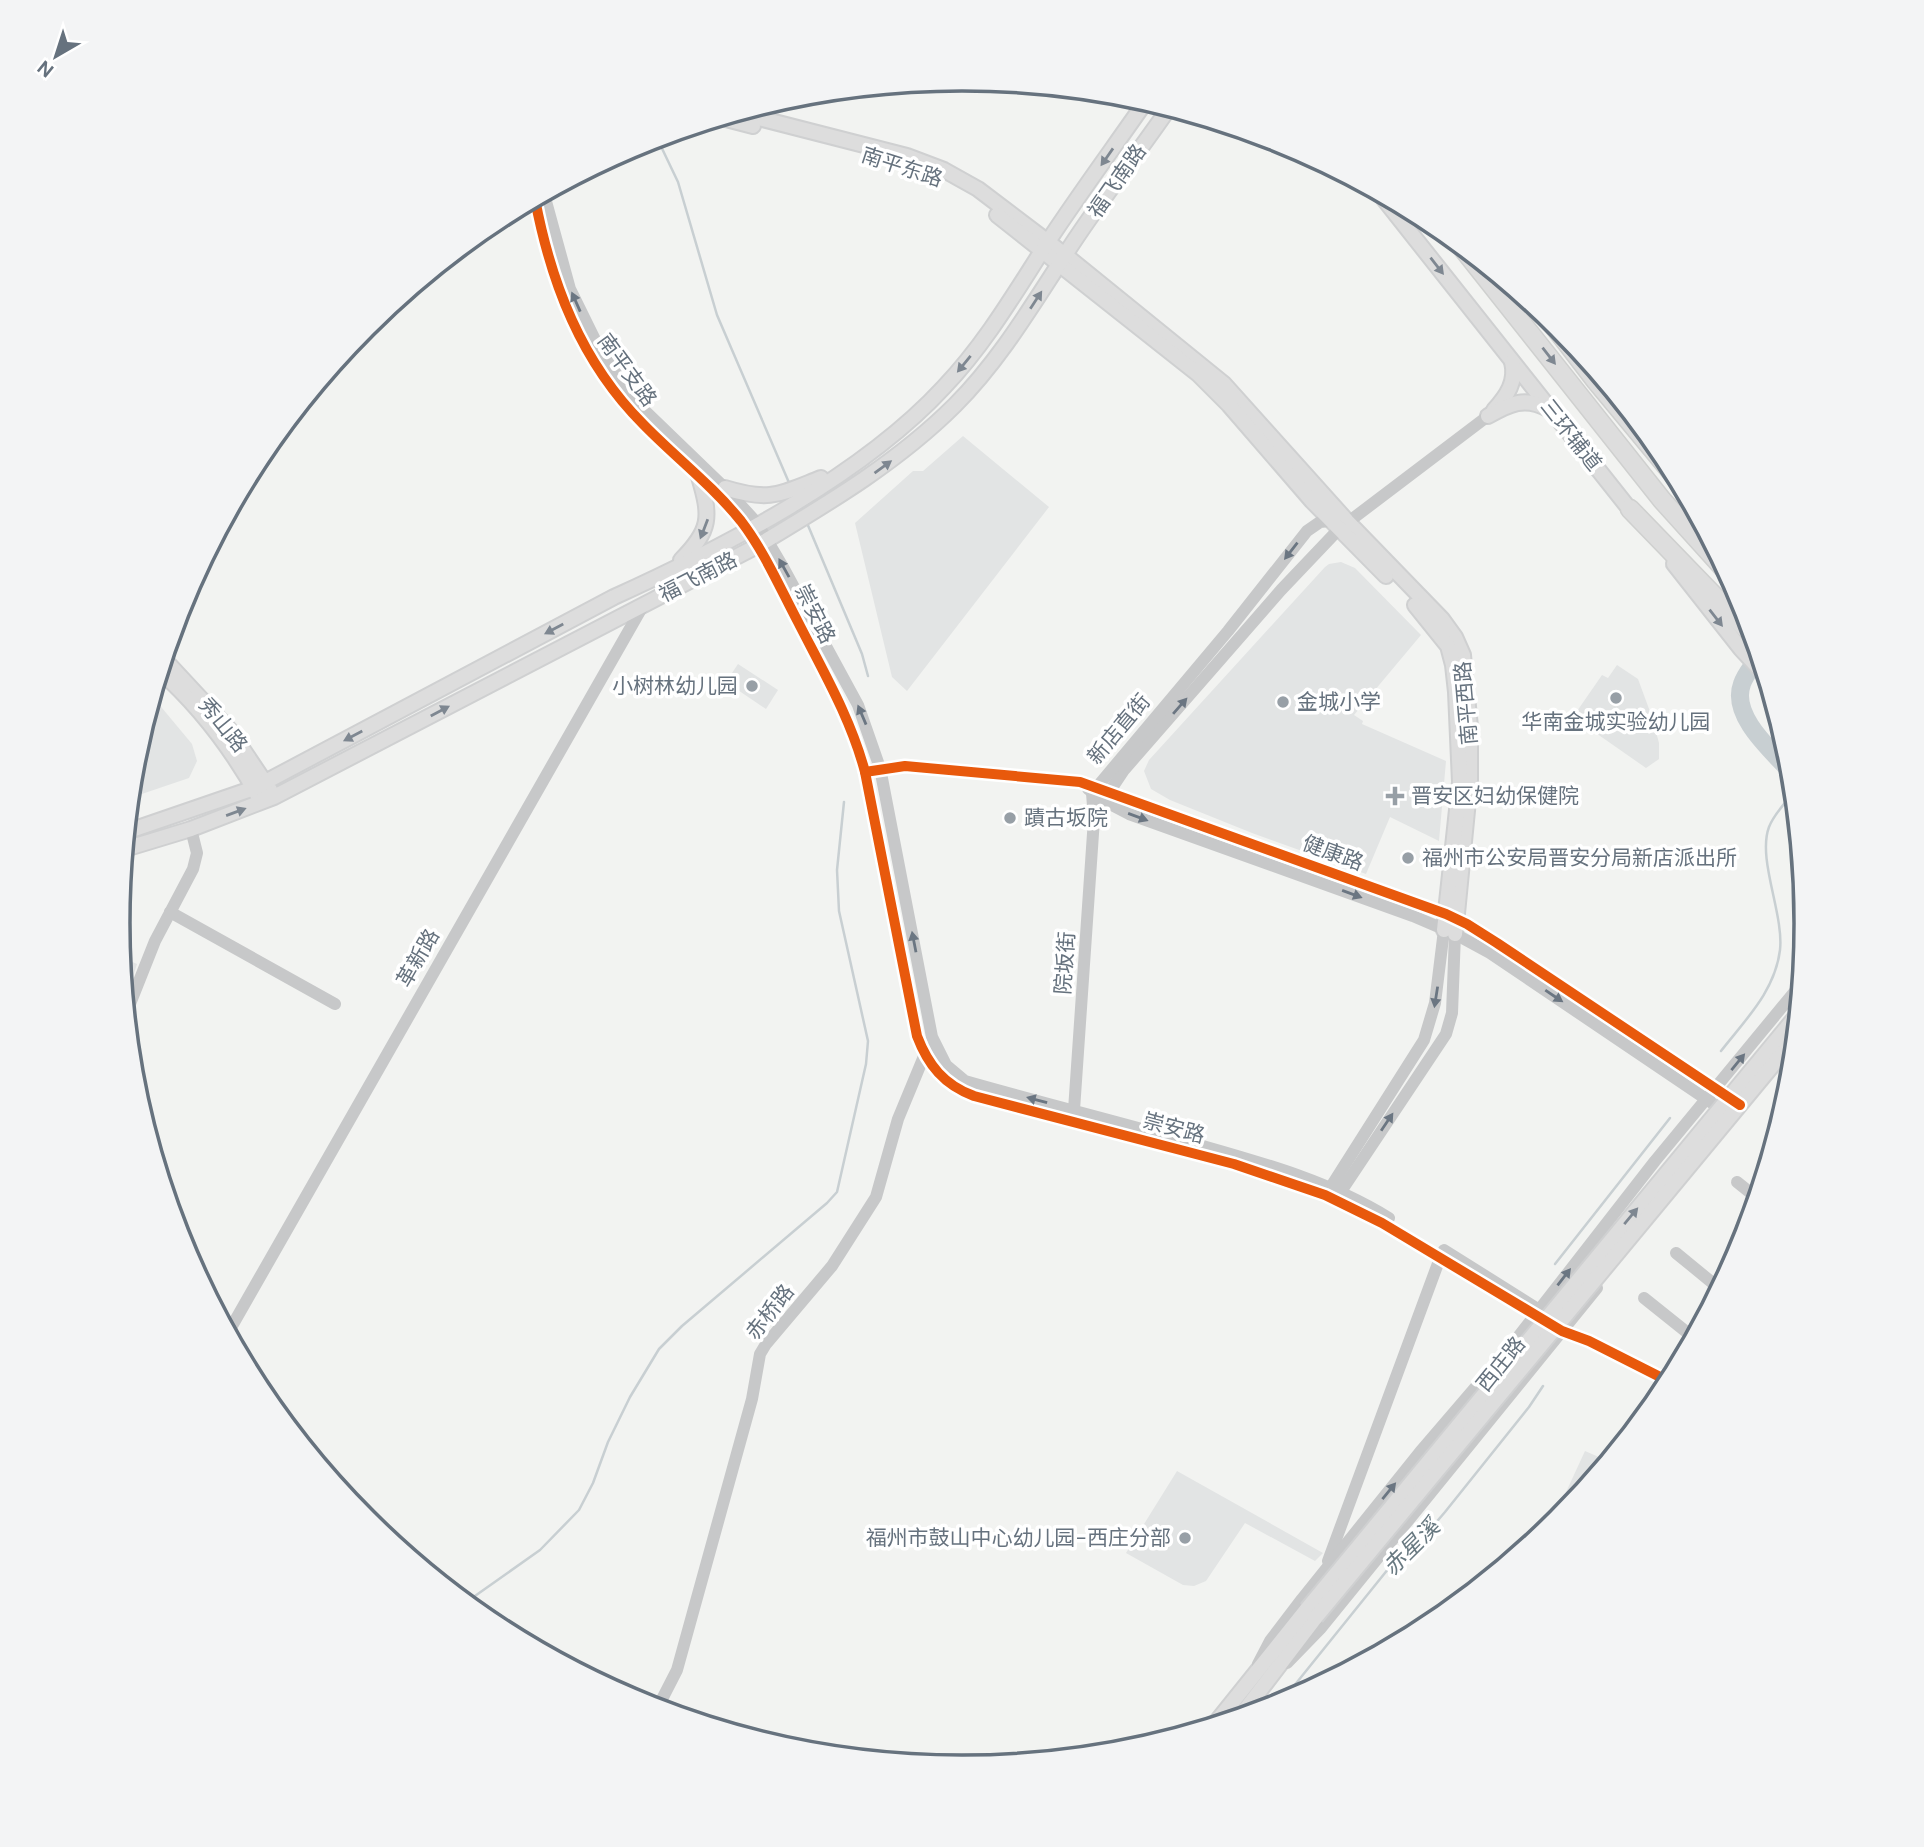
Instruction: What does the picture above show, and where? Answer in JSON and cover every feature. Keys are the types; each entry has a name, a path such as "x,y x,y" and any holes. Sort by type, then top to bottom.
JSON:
{"highway":[{"path":"1484,276 1662,500 1705,548"},
{"path":"1630,509 1741,631"}],"main road":[{"name":"福飞南路","path":"135,829 260,786 614,597 671,571 781,510 817,484 848,468 906,424 944,388 997,322 1139,110"},
{"name":"福飞南路","path":"134,846 191,829 268,800 763,543 827,505 901,453 956,404 996,359 1164,116"},
{"name":"南平东路","path":"755,117 935,166 978,189 1045,247"},
{"name":"南平东路","path":"737,122 937,175 972,196 1062,260"},
{"name":"三环辅道","path":"1395,213 1630,509"},
{"name":"南平西路","path":"1062,260 1224,384 1339,523 1442,619 1455,637 1463,654 1469,701 1470,780 1450,924"},
{"path":"1488,416 1503,400 1511,385 1514,371 1512,362"},
{"path":"1488,416 1508,405 1525,401 1551,410"},
{"path":"671,571 695,546 708,522 706,501 699,478"},
{"path":"725,488 759,496 772,496 817,484"},
{"name":"秀山路","path":"171,666 229,729 268,800"},
{"name":"秀山路","path":"167,679 260,786"},
{"path":"1312,1613 1788,1027"},
{"name":"西庄路","path":"1228,1713 1254,1687 1312,1613 1784,1050"},
{"name":"西庄路","path":"1244,1707 1254,1687"}],"street":[{"name":"南平支路","path":"546,203 570,289 601,352 628,393 725,488 752,526"},
{"name":"南平支路","path":"537,208 554,278 585,350 635,416 752,526"},
{"name":"新店直街","path":"1094,819 1124,770 1339,523 1488,416"},
{"name":"新店直街","path":"1094,819 1093,790 1228,631 1307,531 1320,522 1339,523"},
{"name":"崇安路","path":"752,526 851,692 871,739 880,768 932,1037 942,1060 951,1072 965,1081 1259,1162 1379,1212 1564,1329 1660,1377"},
{"name":"崇安路","path":"763,543 846,718 865,772 917,1036 925,1054 942,1078 974,1096 1234,1164 1333,1193 1440,1258 1537,1312"},
{"name":"革新路","path":"233,1325 644,604"},
{"name":"健康路","path":"865,772 905,766 1080,782 1106,796 1450,924 1490,953 1736,1111"},
{"name":"院坂街","path":"1074,1110 1094,819"},
{"path":"133,996 155,941 196,860 197,853 191,829"},
{"path":"170,912 335,1004"},
{"name":"南平西路","path":"1333,1193 1446,1034 1452,1013 1450,924"},
{"name":"南平西路","path":"1333,1193 1424,1040 1435,1003 1450,924"},
{"path":"1254,1687 1274,1635 1791,996"},
{"name":"赤桥路","path":"662,1700 677,1670 752,1399 762,1349 832,1266 876,1197 898,1119 932,1037"},
{"path":"1254,1687 1321,1628 1564,1329 1784,1051"},
{"path":"1737,1182 1750,1192"},
{"path":"1676,1253 1713,1283"},
{"path":"1324,1571 1440,1258"},
{"path":"1644,1298 1687,1332"}],"shaded area":[{"path":"963,436 1049,507 907,691 892,677 855,523 913,471 923,471"},
{"name":"金城小学","path":"1341,562 1355,568 1421,635 1354,715 1363,721 1362,724 1446,761 1439,841 1390,817 1366,874 1170,800 1151,789 1144,771 1149,760 1325,567"},
{"name":"小树林幼儿园","path":"738,664 778,690 766,709 726,682"},
{"name":"华南金城实验幼儿园","path":"1617,665 1638,679 1652,717 1659,743 1659,759 1646,768 1573,717 1602,675 1608,678"},
{"path":"159,704 192,744 197,761 189,778 140,795"},
{"path":"131,961 137,964 131,981"},
{"path":"1585,1451 1600,1457 1588,1472 1563,1499"},
{"name":"福州市鼓山中心幼儿园-西庄分部","path":"1177,1471 1323,1553 1315,1561 1245,1523 1206,1581 1194,1586 1183,1585 1126,1553"}],"waterway":[{"path":"661,147 678,182 717,315 790,485"},
{"path":"807,523 862,654 868,676"},
{"path":"1753,665 1742,684 1742,708 1755,733 1778,758"},
{"path":"473,1597 540,1550 579,1510 630,1397 659,1349 837,1192 866,1064 868,1041 839,911 837,870 844,802"},
{"name":"赤星溪","path":"1721,1051 1766,992 1777,965 1780,936 1768,870 1766,840 1769,827 1785,803"},
{"name":"赤星溪","path":"1555,1264 1670,1118"},
{"name":"赤星溪","path":"1293,1688 1401,1553 1421,1540 1445,1512 1543,1386"}],"cycle path":[{"path":"537,208 560,291 586,348 621,400 741,521 771,570 836,696 865,772 917,1036 938,1073 954,1086 974,1096 1234,1164 1325,1195 1382,1223 1562,1331 1589,1341 1660,1377"},
{"path":"865,772 905,766 1080,782 1446,914 1497,943 1740,1105"}],"place":[{"name":"小树林幼儿园","path":"752,686"},
{"name":"华南金城实验幼儿园","path":"1616,698"},
{"name":"金城小学","path":"1283,702"},
{"name":"晋安区妇幼保健院","path":"1395,796"},
{"name":"蹟古坂院","path":"1010,818"},
{"name":"福州市公安局晋安分局新店派出所","path":"1408,858"},
{"name":"福州市鼓山中心幼儿园-西庄分部","path":"1185,1538"}]}
